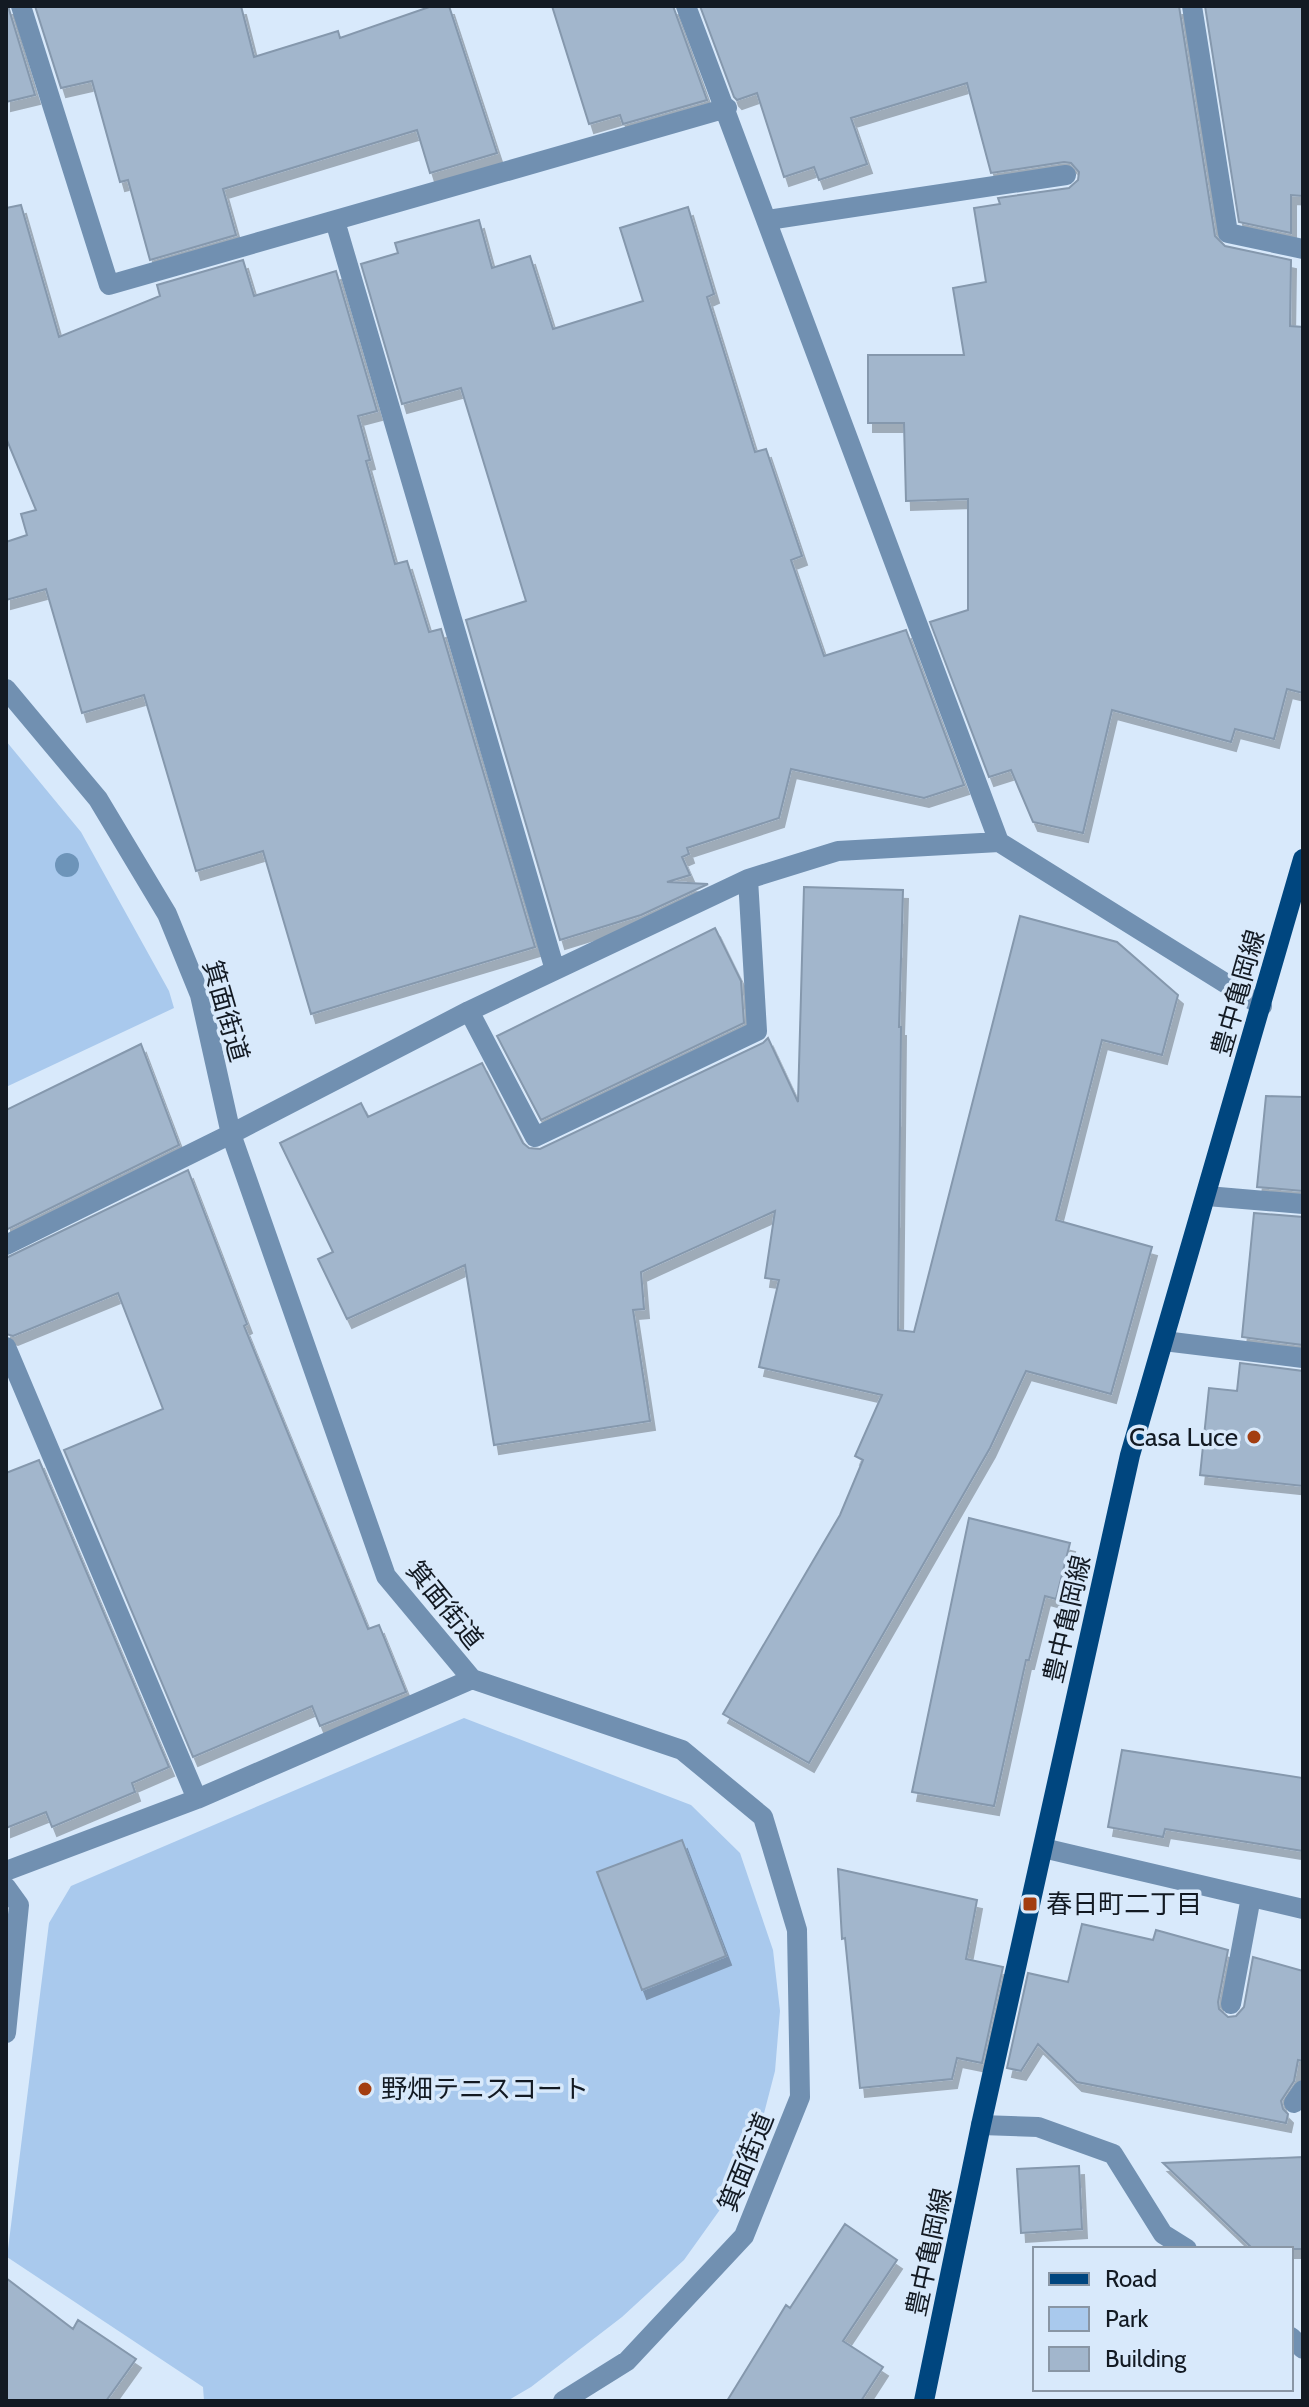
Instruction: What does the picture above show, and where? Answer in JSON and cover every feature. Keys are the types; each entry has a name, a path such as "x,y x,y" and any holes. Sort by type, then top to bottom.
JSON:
{"main road":[{"name":"豊中亀岡線","path":"924,2401 981,2125 1130,1455 1303,859"}],"street":[{"path":"21,6 109,285 727,108"},
{"path":"686,6 727,108 999,842"},
{"path":"1192,6 1228,233 1303,249"},
{"path":"768,220 1066,175"},
{"path":"335,221 555,970"},
{"name":"箕面街道","path":"6,689 98,799 167,914 200,995 231,1134 386,1576 472,1679 682,1750 763,1817 797,1930 800,2097 744,2236 627,2361 563,2401"},
{"path":"6,1245 555,970 748,879 838,851 999,842 1262,1006"},
{"path":"469,1011 535,1137 757,1031 748,879"},
{"path":"1207,1196 1303,1204"},
{"path":"1164,1341 1303,1358"},
{"path":"6,1347 197,1799"},
{"path":"6,1871 197,1799 472,1679"},
{"path":"1043,1848 1303,1909"},
{"path":"6,1887 19,1905 6,2033"},
{"path":"1231,2004 1251,1897"},
{"path":"981,2125 1038,2127 1113,2154 1163,2234 1184,2247"}],"green space":[{"path":"6,741 81,832 169,991 174,1008 6,1087"},
{"path":"464,1718 691,1805 740,1853 773,1950 780,2011 775,2071 762,2121 734,2190 684,2260 622,2317 531,2387 507,2401 204,2401 203,2387 7,2257 49,1923 71,1886"}],"building":[{"path":"6,6 35,95 6,102"},
{"path":"35,6 241,6 254,57 338,31 340,38 432,6 449,6 497,153 430,173 417,130 223,189 236,235 150,260 128,180 120,182 92,81 61,88"},
{"path":"552,6 673,6 707,100 623,124 620,115 589,124"},
{"path":"700,6 1179,6 1215,236 1225,246 1291,260 1290,326 1303,327 1303,693 1287,689 1274,739 1235,729 1231,742 1112,710 1083,833 1033,822 1011,770 989,777 930,622 968,610 968,499 906,501 904,423 868,423 868,355 964,355 953,288 986,282 974,208 1000,204 998,198 1069,188 1078,180 1079,172 1071,163 1064,162 991,173 967,83 851,118 867,164 819,180 814,167 784,177 757,93 737,100 734,97"},
{"path":"1205,6 1303,6 1303,196 1291,195 1291,233 1239,222"},
{"path":"21,205 59,337 160,296 157,285 243,260 254,296 336,271 377,411 358,416 370,460 366,461 395,564 407,561 429,632 441,629 535,947 311,1014 263,851 196,871 144,695 82,713 46,589 6,600 6,542 27,535 21,514 36,510 6,438 6,208"},
{"path":"688,207 714,294 707,297 755,452 766,449 802,556 791,560 824,656 906,630 964,785 924,798 791,769 779,818 687,848 689,854 682,857 690,875 667,882 708,884 641,915 560,940 466,620 526,601 461,388 402,404 361,264 398,253 395,243 479,220 492,268 530,256 553,329 643,301 620,228"},
{"path":"804,887 903,890 899,1027 898,1330 914,1332 1020,916 1117,942 1178,995 1162,1055 1102,1040 1056,1220 1152,1247 1111,1394 1026,1371 990,1448 809,1763 723,1714 840,1515 863,1460 855,1456 882,1395 759,1367 779,1280 765,1278 775,1211 641,1272 644,1309 633,1310 650,1421 494,1445 465,1265 347,1319 318,1259 333,1252 280,1143 361,1103 368,1117 482,1063 523,1143 529,1148 540,1149 768,1038 798,1102"},
{"path":"715,928 741,981 744,1023 541,1120 497,1036"},
{"path":"141,1044 179,1145 6,1230 6,1110"},
{"path":"1266,1096 1303,1097 1303,1191 1257,1187"},
{"path":"188,1170 247,1324 244,1326 368,1629 379,1625 406,1692 320,1726 312,1706 193,1757 64,1450 163,1409 118,1293 13,1336 6,1334 6,1258"},
{"path":"1254,1213 1303,1217 1303,1345 1242,1337"},
{"name":"Casa Luce","path":"1240,1363 1303,1371 1303,1486 1200,1475 1209,1388 1237,1391"},
{"path":"39,1460 169,1767 132,1783 135,1792 52,1827 46,1812 6,1828 6,1473"},
{"path":"969,1518 1070,1543 1056,1599 1045,1596 1029,1660 1026,1660 994,1806 912,1792"},
{"path":"1122,1750 1303,1778 1303,1851 1165,1829 1163,1837 1108,1827"},
{"path":"682,1840 726,1956 642,1990 597,1872"},
{"path":"838,1869 977,1900 966,1959 1003,1967 982,2063 957,2058 952,2079 860,2088 845,1938 842,1939"},
{"path":"1082,1924 1153,1940 1156,1930 1228,1950 1218,2002 1219,2009 1228,2017 1236,2016 1244,2007 1253,1957 1303,1971 1303,2061 1298,2060 1294,2081 1281,2101 1288,2114 1286,2123 1077,2082 1038,2044 1021,2071 1007,2068 1028,1973 1068,1982"},
{"path":"1303,2157 1303,2249 1251,2247 1163,2163"},
{"path":"1079,2166 1082,2229 1021,2233 1017,2169"},
{"path":"845,2224 897,2260 843,2341 883,2367 861,2401 727,2401 786,2305 790,2308"},
{"path":"6,2278 73,2329 78,2320 136,2359 106,2401 6,2401"}],"place":[{"name":"Casa Luce","path":"1254,1437"},
{"name":"春日町二丁目","path":"1030,1904"},
{"name":"野畑テニスコート","path":"365,2089"}]}
